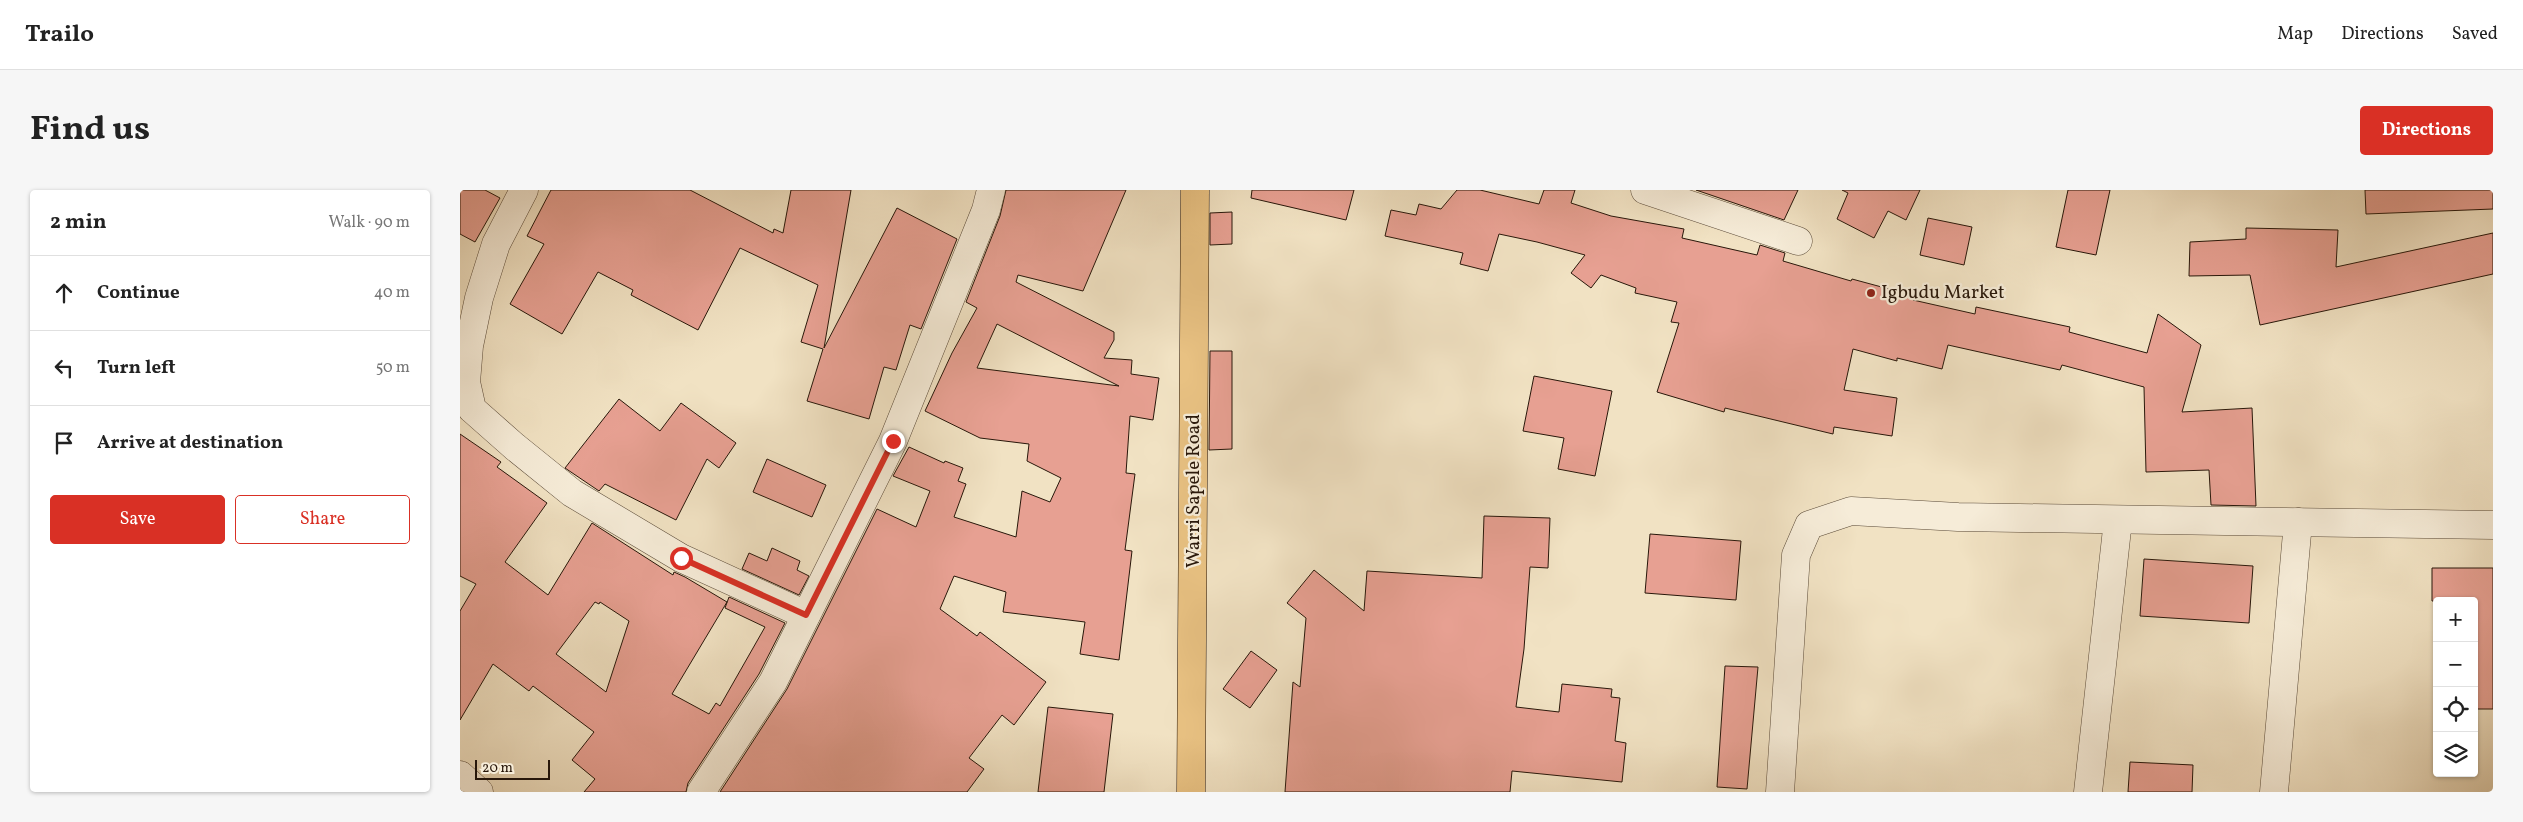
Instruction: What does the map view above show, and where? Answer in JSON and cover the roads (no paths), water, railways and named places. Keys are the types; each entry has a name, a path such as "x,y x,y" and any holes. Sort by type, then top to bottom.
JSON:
{"highway":[{"name":"Warri Sapele Road","path":"1192,792 1195,190"}],"street":[{"path":"524,190 496,244 479,298 469,346 466,382 472,409 572,493 681,558 806,615"},
{"path":"701,792 773,682 893,441 986,210 991,190"},
{"path":"1646,190 1798,241"},
{"path":"1780,792 1796,554 1809,525 1851,511 1958,518 2493,525"},
{"path":"2088,792 2118,520"},
{"path":"2274,792 2298,522"},
{"path":"460,775 479,792"}],"place":[{"name":"Igbudu Market","path":"1871,293"}]}
